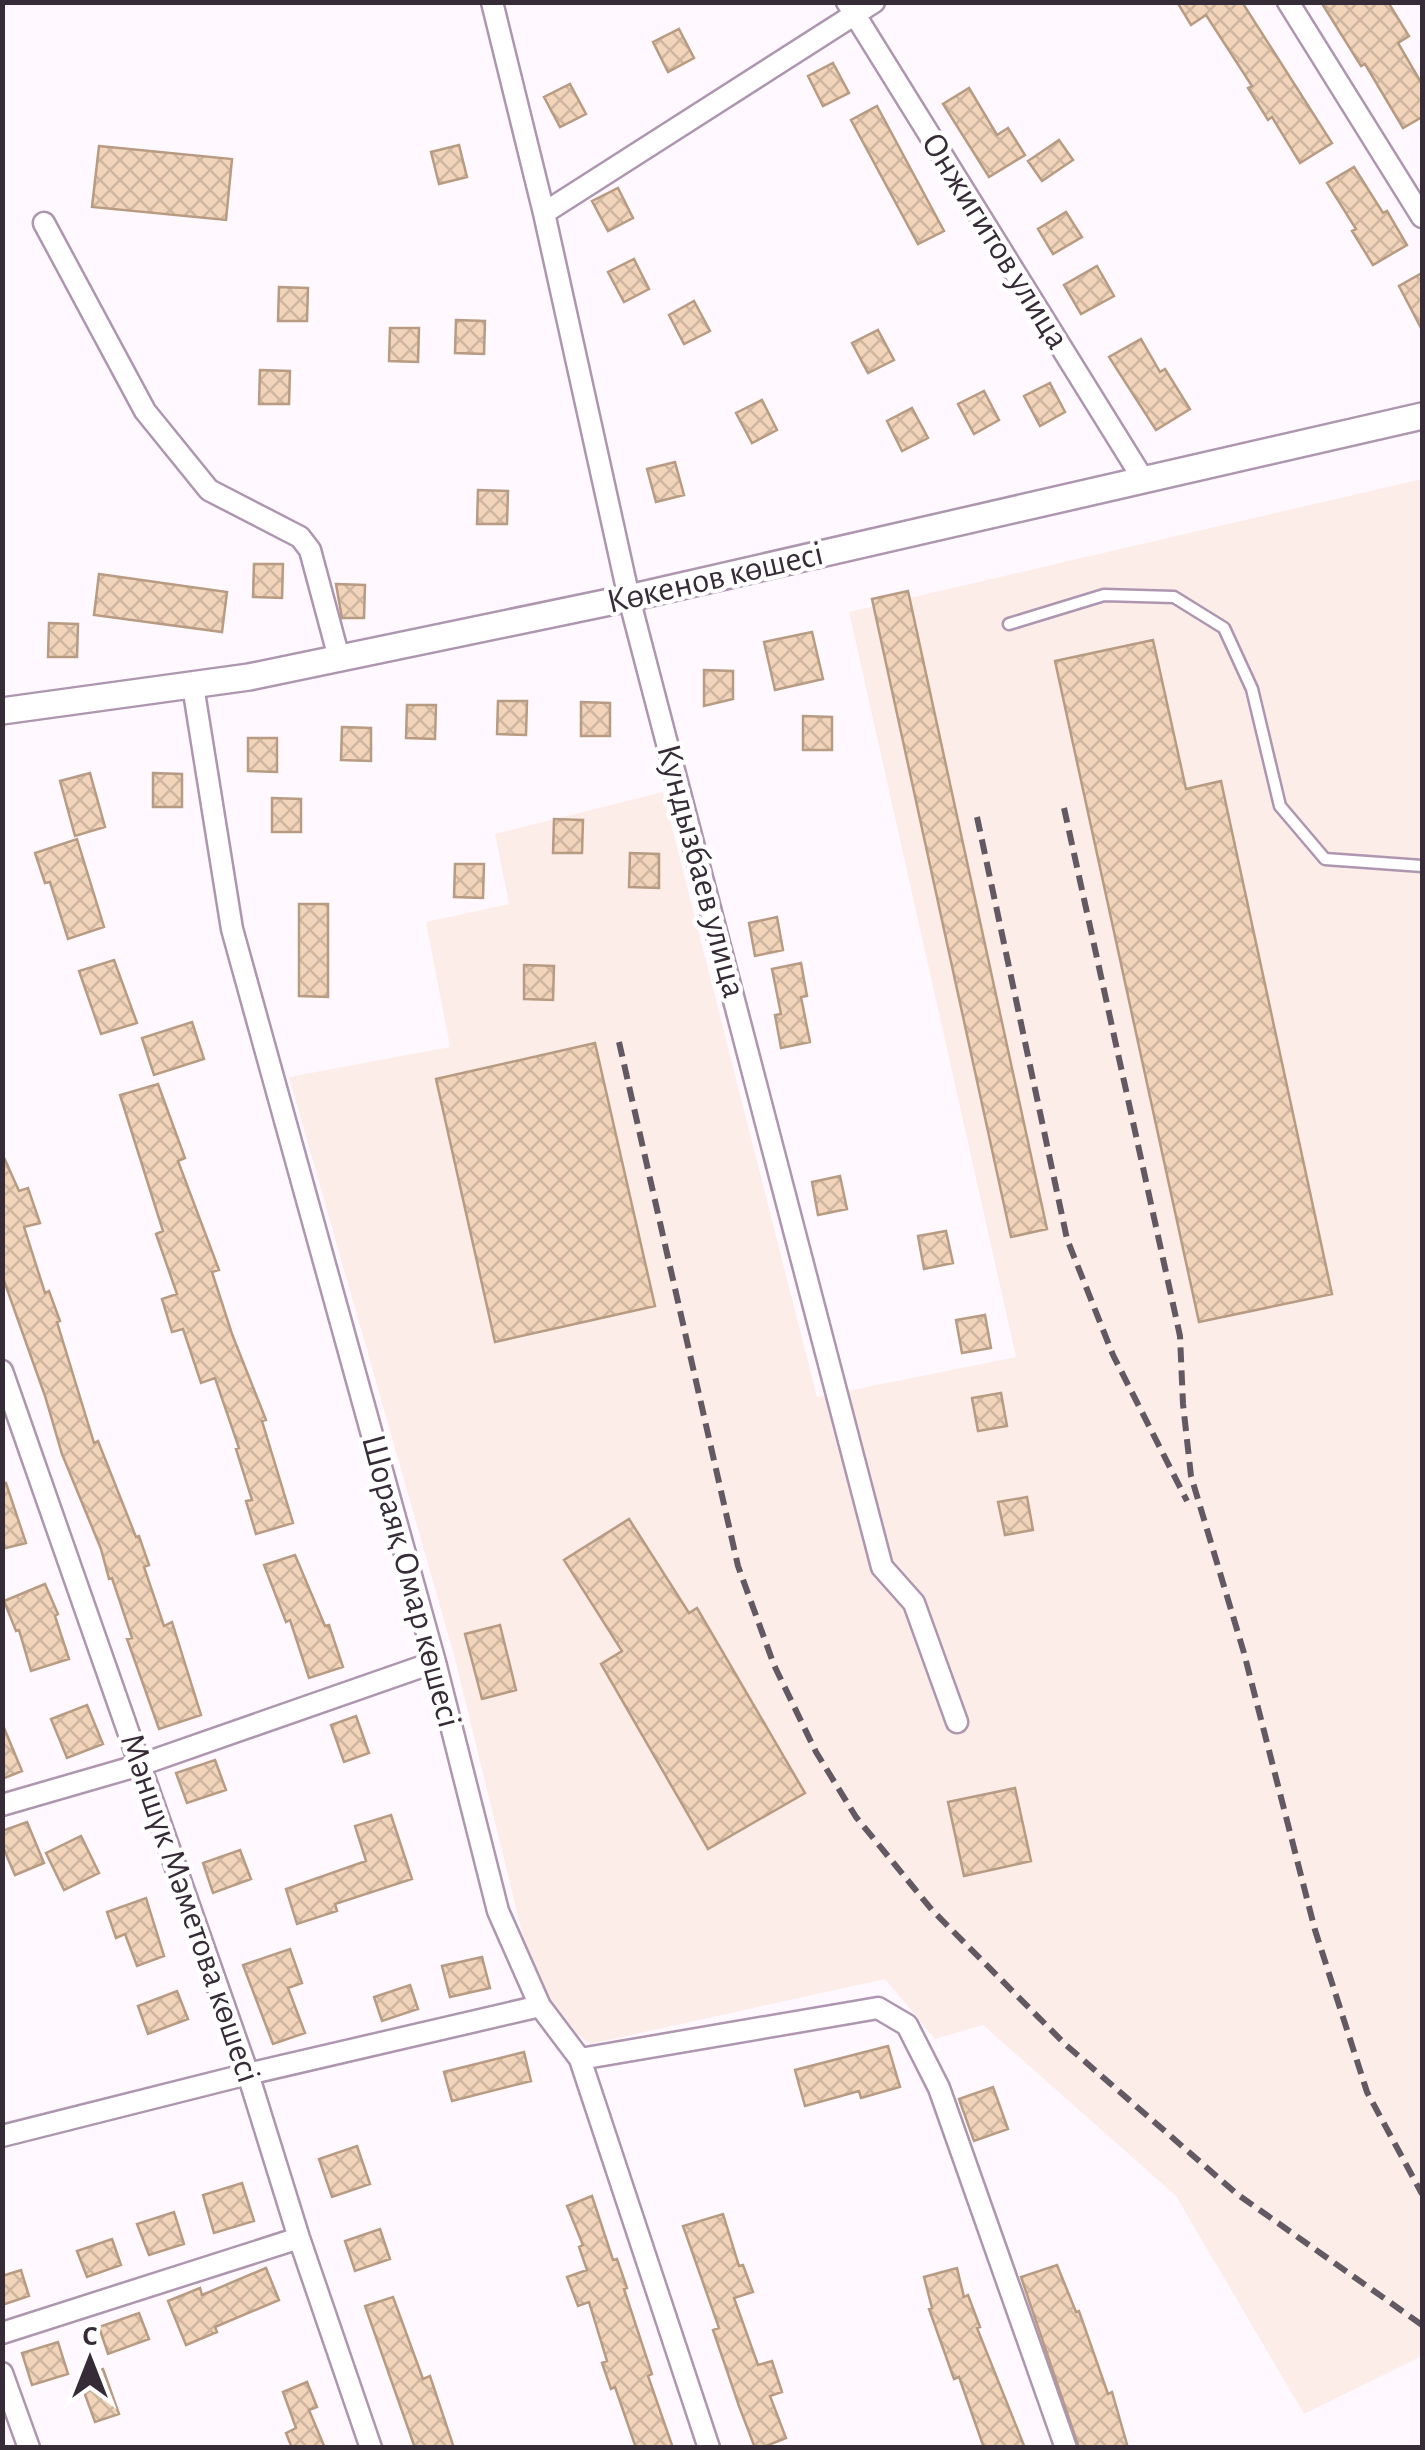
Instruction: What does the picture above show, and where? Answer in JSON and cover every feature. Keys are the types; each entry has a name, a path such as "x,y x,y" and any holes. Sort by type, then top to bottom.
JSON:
{"street":[{"name":"Кундызбаев улица","path":"492,2 544,213 629,598 882,1567 914,1602 958,1722"},
{"path":"544,213 851,9 874,2"},
{"path":"1288,2 1422,218"},
{"name":"Онжигитов улица","path":"851,9 1143,479"},
{"path":"44,223 145,411 209,490 300,537 310,550 338,658"},
{"name":"Көкенов көшесі","path":"2,711 194,686 629,598 1422,416"},
{"name":"Шораяқ Омар көшесі","path":"194,686 232,929 434,1662 498,1911 540,2006 580,2059 710,2448"},
{"name":"Мәншүк Мәметова көшесі","path":"2,1371 248,2074 298,2238 370,2448"},
{"path":"2,1805 140,1765 434,1662"},
{"path":"2,2136 540,2006"},
{"path":"580,2059 878,2008 907,2025 939,2088 1066,2448"},
{"path":"2,2333 298,2238"},
{"path":"2,2373 29,2448"}],"lane":[{"path":"1009,624 1104,595 1174,597 1224,628 1252,689 1280,806 1325,858 1422,866"}],"shaded area":[{"path":"1422,479 1422,2356 1304,2414 1176,2196 983,2025 935,2039 885,1979 590,2044 540,2006 454,1655 289,1077 450,1047 426,922 509,904 495,834 663,792 817,1397 1016,1357 849,612"}],"building":[{"path":"1177,2 1242,2 1332,143 1300,163 1272,117 1268,120 1248,88 1252,86 1206,15 1191,25"},
{"path":"1321,2 1388,2 1409,36 1398,43 1422,84 1422,117 1403,128 1365,64 1361,66"},
{"path":"679,29 694,58 668,72 653,42"},
{"path":"833,63 849,93 823,106 808,76"},
{"path":"570,84 586,114 560,127 544,97"},
{"path":"969,88 997,135 1008,128 1025,155 989,177 943,104"},
{"path":"877,106 944,231 918,244 851,120"},
{"path":"1059,140 1073,160 1042,181 1028,161"},
{"path":"459,145 467,177 439,184 431,152"},
{"path":"99,146 232,159 226,220 92,207"},
{"path":"1354,167 1407,245 1373,265 1327,183"},
{"path":"618,188 633,218 608,231 592,201"},
{"path":"1066,212 1082,237 1053,254 1038,229"},
{"path":"634,259 649,289 624,302 608,272"},
{"path":"1097,266 1114,296 1081,314 1064,285"},
{"path":"1422,273 1422,330 1399,286"},
{"path":"279,287 308,288 307,321 278,321"},
{"path":"694,301 710,331 684,344 669,315"},
{"path":"456,320 485,321 484,354 455,353"},
{"path":"390,328 419,328 418,362 389,361"},
{"path":"878,330 894,360 868,373 852,343"},
{"path":"1141,339 1160,372 1165,369 1190,409 1156,430 1109,357"},
{"path":"260,370 290,371 289,404 259,404"},
{"path":"1050,383 1065,412 1040,426 1024,396"},
{"path":"984,391 999,420 974,434 958,404"},
{"path":"762,400 777,430 752,443 736,413"},
{"path":"912,408 928,438 902,451 887,421"},
{"path":"675,462 684,495 656,502 647,469"},
{"path":"478,490 508,491 507,524 477,524"},
{"path":"254,564 283,564 282,598 253,597"},
{"path":"99,574 227,592 222,632 94,615"},
{"path":"336,584 365,585 364,618 342,618"},
{"path":"908,591 1047,1229 1011,1237 872,599"},
{"path":"49,623 78,624 77,657 48,657"},
{"path":"812,632 823,679 775,690 764,642"},
{"path":"1153,640 1186,789 1221,781 1332,1294 1199,1322 1055,661"},
{"path":"704,670 733,671 733,699 704,706"},
{"path":"498,701 527,701 526,735 497,734"},
{"path":"581,702 610,703 610,736 581,736"},
{"path":"407,705 436,705 435,739 406,738"},
{"path":"803,716 832,717 832,750 803,750"},
{"path":"342,727 371,728 371,761 341,760"},
{"path":"248,738 277,738 277,772 248,771"},
{"path":"90,773 105,827 75,836 60,781"},
{"path":"153,773 182,774 182,807 153,807"},
{"path":"272,798 301,799 301,832 272,832"},
{"path":"554,819 583,820 582,853 553,853"},
{"path":"77,839 104,927 68,939 50,882 45,883 35,853"},
{"path":"630,853 659,854 659,888 629,887"},
{"path":"455,864 484,864 483,898 454,897"},
{"path":"299,904 328,904 328,997 299,996"},
{"path":"777,917 783,950 755,956 749,923"},
{"path":"114,960 137,1023 101,1034 79,971"},
{"path":"801,963 807,996 801,997 810,1042 781,1048 775,1015 781,1014 772,969"},
{"path":"524,965 554,966 553,1000 524,999"},
{"path":"192,1022 204,1059 154,1075 142,1038"},
{"path":"595,1043 655,1306 495,1342 436,1079"},
{"path":"158,1084 185,1158 178,1161 219,1270 212,1272 266,1420 262,1421 293,1523 256,1534 246,1501 252,1500 236,1449 239,1448 215,1378 201,1383 183,1329 172,1332 162,1299 177,1294 156,1234 163,1231 120,1095"},
{"path":"2,1153 19,1191 28,1188 40,1223 24,1227 45,1293 49,1291 60,1321 57,1322 94,1443 98,1441 136,1537 139,1536 149,1565 144,1567 164,1626 172,1622 201,1715 159,1729 127,1639 132,1638 112,1578 109,1579 101,1549 62,1454 2,1275"},
{"path":"840,1176 847,1209 818,1215 812,1182"},
{"path":"946,1231 953,1263 924,1269 918,1236"},
{"path":"985,1315 991,1348 962,1353 956,1320"},
{"path":"1001,1393 1007,1426 978,1431 972,1398"},
{"path":"2,1483 6,1483 26,1543 2,1549"},
{"path":"1027,1497 1033,1530 1005,1535 998,1502"},
{"path":"629,1519 689,1613 697,1608 805,1793 708,1849 601,1664 622,1651 564,1560"},
{"path":"295,1555 325,1626 329,1625 343,1667 309,1678 290,1620 286,1622 264,1565"},
{"path":"45,1584 58,1614 55,1616 69,1659 31,1671 19,1630 16,1631 4,1601"},
{"path":"500,1625 516,1690 482,1699 465,1634"},
{"path":"87,1705 103,1744 67,1758 51,1719"},
{"path":"356,1716 369,1753 344,1762 331,1725"},
{"path":"2,1723 22,1771 2,1779"},
{"path":"215,1760 226,1790 187,1803 176,1773"},
{"path":"1015,1788 1031,1861 964,1876 948,1802"},
{"path":"391,1815 412,1879 335,1904 337,1911 297,1924 286,1889 366,1861 355,1826"},
{"path":"27,1822 44,1863 15,1875 2,1845 2,1831"},
{"path":"81,1836 99,1873 64,1890 46,1853"},
{"path":"240,1850 251,1879 213,1893 203,1863"},
{"path":"146,1898 164,1956 137,1966 125,1934 116,1938 107,1912"},
{"path":"290,1949 302,1983 288,1988 305,2033 273,2044 243,1965"},
{"path":"482,1957 490,1988 450,1997 442,1966"},
{"path":"410,1985 418,2009 382,2021 374,1997"},
{"path":"177,1991 188,2019 148,2034 138,2006"},
{"path":"888,2046 900,2087 861,2098 859,2091 805,2106 795,2070"},
{"path":"524,2052 531,2081 452,2101 444,2072"},
{"path":"993,2087 1008,2129 974,2141 959,2099"},
{"path":"357,2146 370,2184 332,2197 319,2159"},
{"path":"242,2183 254,2221 214,2233 203,2195"},
{"path":"592,2196 613,2260 617,2259 627,2288 624,2289 652,2374 648,2376 673,2448 636,2448 615,2387 611,2389 602,2363 607,2361 589,2302 578,2306 567,2277 587,2270 579,2247 583,2245 567,2206"},
{"path":"174,2212 184,2244 149,2255 137,2224"},
{"path":"723,2214 739,2266 743,2265 753,2292 734,2298 758,2365 772,2361 782,2392 770,2396 786,2438 761,2448 755,2448 739,2406 713,2330 719,2328 683,2226"},
{"path":"380,2229 390,2259 355,2271 345,2241"},
{"path":"112,2239 121,2265 87,2277 77,2251"},
{"path":"1057,2265 1076,2312 1079,2311 1108,2394 1112,2392 1128,2448 1079,2448 1021,2277"},
{"path":"266,2268 279,2300 215,2327 217,2332 186,2345 168,2301 200,2288 202,2295"},
{"path":"957,2268 964,2297 968,2295 980,2327 977,2328 1025,2448 984,2448 959,2377 954,2379 929,2309 932,2308 924,2277"},
{"path":"21,2270 29,2296 2,2305 2,2276"},
{"path":"393,2297 423,2379 430,2376 454,2448 415,2448 365,2306"},
{"path":"139,2313 149,2339 108,2354 99,2327"},
{"path":"58,2342 68,2374 32,2385 22,2353"},
{"path":"103,2369 119,2414 95,2422 79,2378"},
{"path":"307,2382 317,2407 309,2410 325,2448 292,2448 286,2433 296,2428 283,2392"}],"railway":[{"path":"1064,808 1180,1336 1191,1476 1244,1653 1315,1930 1367,2092 1422,2194"},
{"path":"977,817 1067,1239 1113,1355 1187,1501"},
{"path":"619,1042 738,1566 774,1665 816,1752 856,1817 932,1910 1066,2045 1237,2194 1422,2325"}]}
